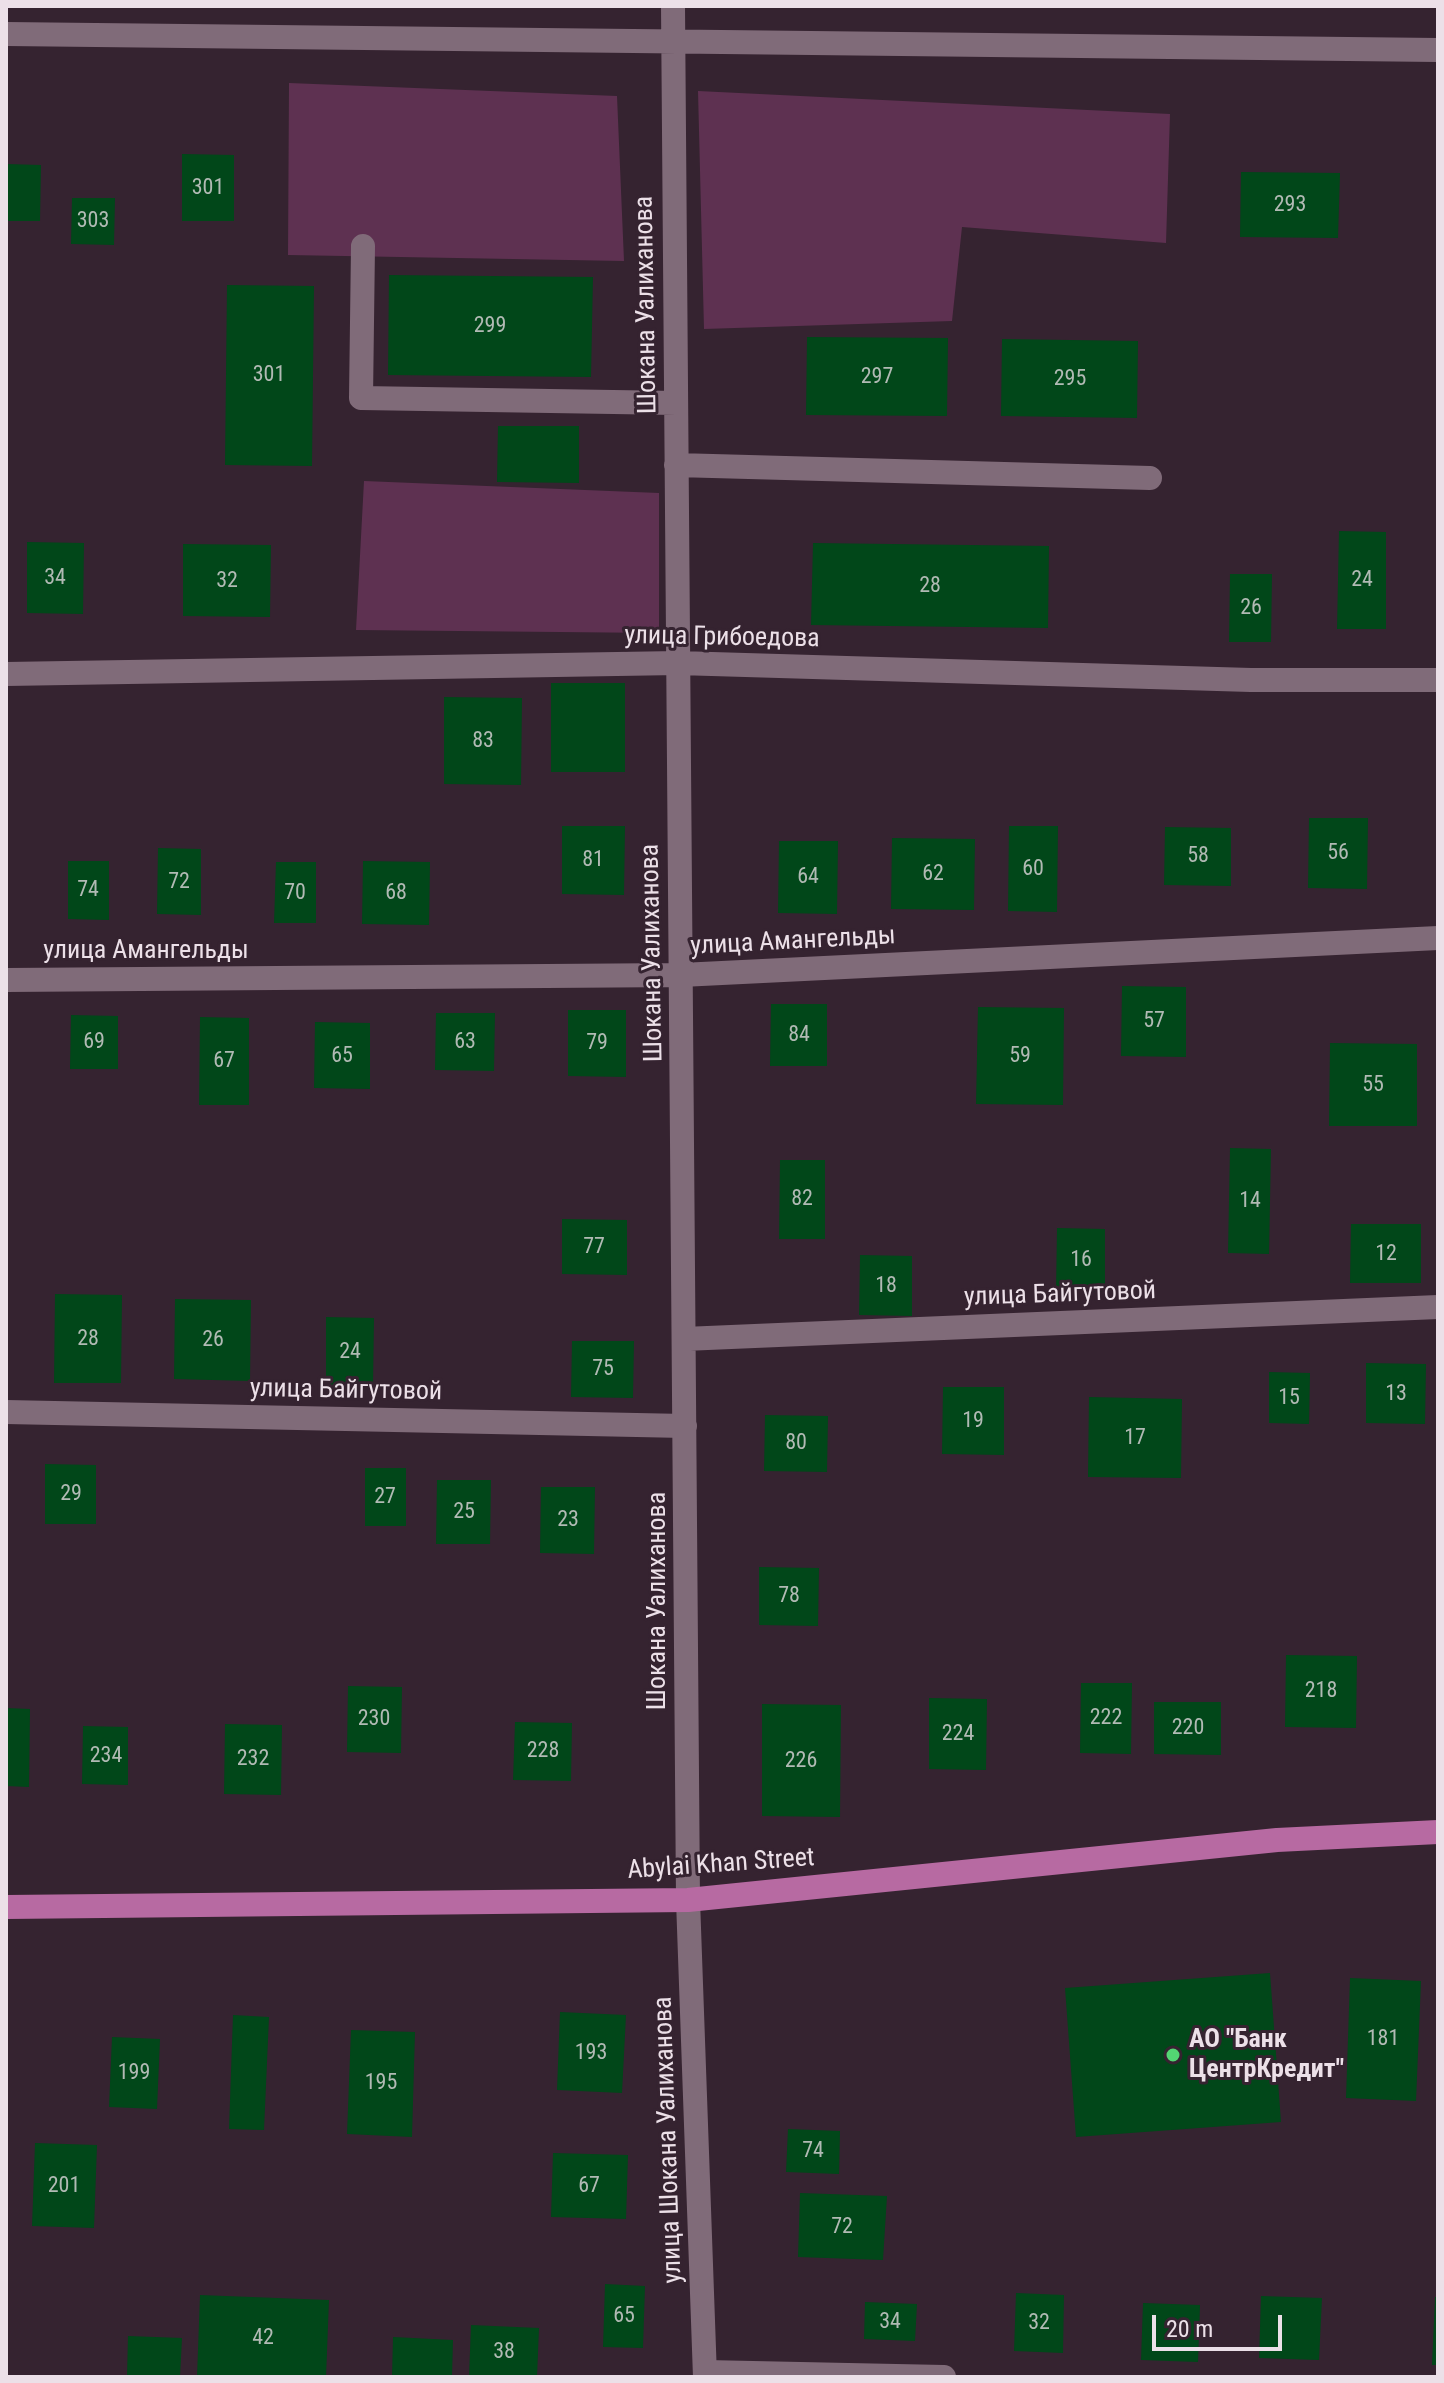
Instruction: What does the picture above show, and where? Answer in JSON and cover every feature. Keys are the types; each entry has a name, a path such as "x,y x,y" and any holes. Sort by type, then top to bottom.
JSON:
{"main road":[{"name":"Abylai Khan Street","path":"6,1907 688,1900 1277,1840 1438,1832"}],"street":[{"name":"Шокана Уалиханова","path":"673,6 688,1900"},
{"path":"6,34 672,39 1438,50"},
{"path":"363,246 361,398 676,403"},
{"path":"676,465 1150,478"},
{"name":"улица Грибоедова","path":"6,674 678,663 1251,680 1438,680"},
{"name":"улица Амангельды","path":"6,980 681,975 1438,938"},
{"name":"улица Байгутовой","path":"684,1339 1438,1307"},
{"name":"улица Байгутовой","path":"6,1412 685,1426"},
{"name":"улица Шокана Уалиханова","path":"688,1900 705,2374"},
{"path":"705,2374 944,2377"}],"shaded area":[{"path":"289,83 617,96 624,261 288,255"},
{"path":"698,91 1170,114 1166,243 962,227 952,321 704,329"},
{"path":"364,481 659,493 659,633 356,630"}],"building":[{"path":"182,154 234,155 234,221 182,221"},
{"path":"6,164 41,165 40,221 6,221"},
{"path":"1241,172 1340,173 1338,238 1240,237"},
{"path":"72,198 115,198 114,245 71,244"},
{"path":"389,275 593,277 591,377 388,375"},
{"path":"227,285 314,286 312,466 225,465"},
{"path":"807,337 948,338 947,416 806,415"},
{"path":"1002,339 1138,341 1137,418 1001,416"},
{"path":"498,426 579,426 579,483 497,482"},
{"path":"1339,531 1386,532 1386,629 1337,629"},
{"path":"27,542 84,543 83,614 27,613"},
{"path":"813,543 1049,546 1048,628 811,625"},
{"path":"183,544 271,545 270,617 183,616"},
{"path":"1230,574 1272,574 1271,642 1229,642"},
{"path":"551,683 625,683 625,772 551,772"},
{"path":"444,697 522,698 521,785 444,784"},
{"path":"1309,818 1368,818 1367,889 1308,888"},
{"path":"562,826 625,826 624,895 562,894"},
{"path":"1009,826 1058,826 1057,912 1008,911"},
{"path":"1165,827 1231,828 1231,886 1164,885"},
{"path":"892,838 975,839 974,910 891,909"},
{"path":"779,841 838,841 837,914 778,913"},
{"path":"158,848 201,849 201,915 157,914"},
{"path":"68,861 109,861 109,920 68,919"},
{"path":"363,861 430,862 429,925 362,924"},
{"path":"276,862 316,862 316,923 274,923"},
{"path":"1122,986 1186,987 1186,1057 1121,1056"},
{"path":"771,1004 827,1004 827,1066 770,1066"},
{"path":"978,1007 1064,1008 1063,1105 976,1104"},
{"path":"568,1010 626,1010 626,1077 568,1076"},
{"path":"436,1013 495,1013 494,1071 435,1070"},
{"path":"71,1015 118,1016 118,1069 70,1069"},
{"path":"200,1017 249,1018 249,1105 199,1105"},
{"path":"315,1022 370,1023 370,1089 314,1088"},
{"path":"1330,1043 1417,1044 1417,1126 1329,1126"},
{"path":"1230,1148 1271,1149 1269,1254 1228,1253"},
{"path":"780,1160 825,1160 825,1239 779,1239"},
{"path":"562,1219 627,1220 627,1275 562,1274"},
{"path":"1351,1224 1421,1224 1421,1283 1350,1283"},
{"path":"1057,1228 1105,1229 1105,1292 1056,1292"},
{"path":"860,1255 912,1256 912,1316 859,1315"},
{"path":"55,1294 122,1295 121,1383 54,1383"},
{"path":"175,1299 251,1300 250,1381 174,1379"},
{"path":"326,1317 374,1318 373,1386 326,1385"},
{"path":"572,1341 634,1341 633,1398 571,1397"},
{"path":"1366,1363 1426,1364 1425,1424 1366,1423"},
{"path":"1269,1372 1310,1373 1309,1424 1269,1423"},
{"path":"943,1387 1004,1387 1004,1455 942,1454"},
{"path":"1089,1397 1182,1399 1181,1478 1088,1477"},
{"path":"765,1415 828,1416 827,1472 764,1471"},
{"path":"45,1464 96,1465 96,1524 45,1524"},
{"path":"365,1468 406,1468 406,1526 365,1526"},
{"path":"437,1480 491,1480 490,1544 436,1544"},
{"path":"541,1487 595,1487 594,1554 540,1553"},
{"path":"759,1567 819,1568 818,1626 759,1625"},
{"path":"1286,1655 1357,1656 1356,1728 1285,1727"},
{"path":"1081,1683 1132,1683 1131,1754 1080,1753"},
{"path":"348,1686 402,1687 401,1753 347,1752"},
{"path":"929,1698 987,1699 986,1770 929,1769"},
{"path":"1154,1702 1221,1702 1221,1755 1154,1754"},
{"path":"762,1704 841,1705 840,1817 762,1816"},
{"path":"6,1708 30,1709 29,1787 6,1786"},
{"path":"515,1722 572,1723 571,1781 513,1780"},
{"path":"225,1724 282,1725 281,1795 224,1794"},
{"path":"83,1726 128,1727 128,1785 82,1784"},
{"name":"АО \"Банк ЦентрКредит\"","path":"1270,1973 1281,2122 1076,2137 1065,1988"},
{"path":"1350,1978 1421,1981 1416,2101 1346,2098"},
{"path":"560,2012 626,2015 622,2093 557,2090"},
{"path":"233,2015 269,2017 264,2130 229,2129"},
{"path":"351,2030 415,2032 412,2137 347,2134"},
{"path":"112,2037 160,2039 157,2109 109,2107"},
{"path":"788,2129 840,2131 839,2174 786,2172"},
{"path":"35,2143 97,2145 94,2228 32,2226"},
{"path":"553,2153 628,2155 626,2219 551,2217"},
{"path":"800,2193 887,2196 883,2260 798,2257"},
{"path":"605,2284 645,2286 643,2348 603,2347"},
{"path":"1016,2293 1064,2295 1063,2353 1014,2351"},
{"path":"200,2295 329,2300 326,2377 197,2377"},
{"path":"1261,2296 1322,2298 1319,2360 1259,2358"},
{"path":"1435,2297 1438,2297 1438,2365 1432,2365"},
{"path":"865,2302 917,2304 915,2341 864,2339"},
{"path":"1143,2303 1200,2305 1198,2362 1141,2360"},
{"path":"471,2325 539,2328 537,2377 469,2377"},
{"path":"128,2336 182,2338 180,2377 127,2377"},
{"path":"393,2337 453,2340 452,2377 392,2377"}],"place":[{"name":"АО \"Банк ЦентрКредит\"","path":"1173,2055"}]}
